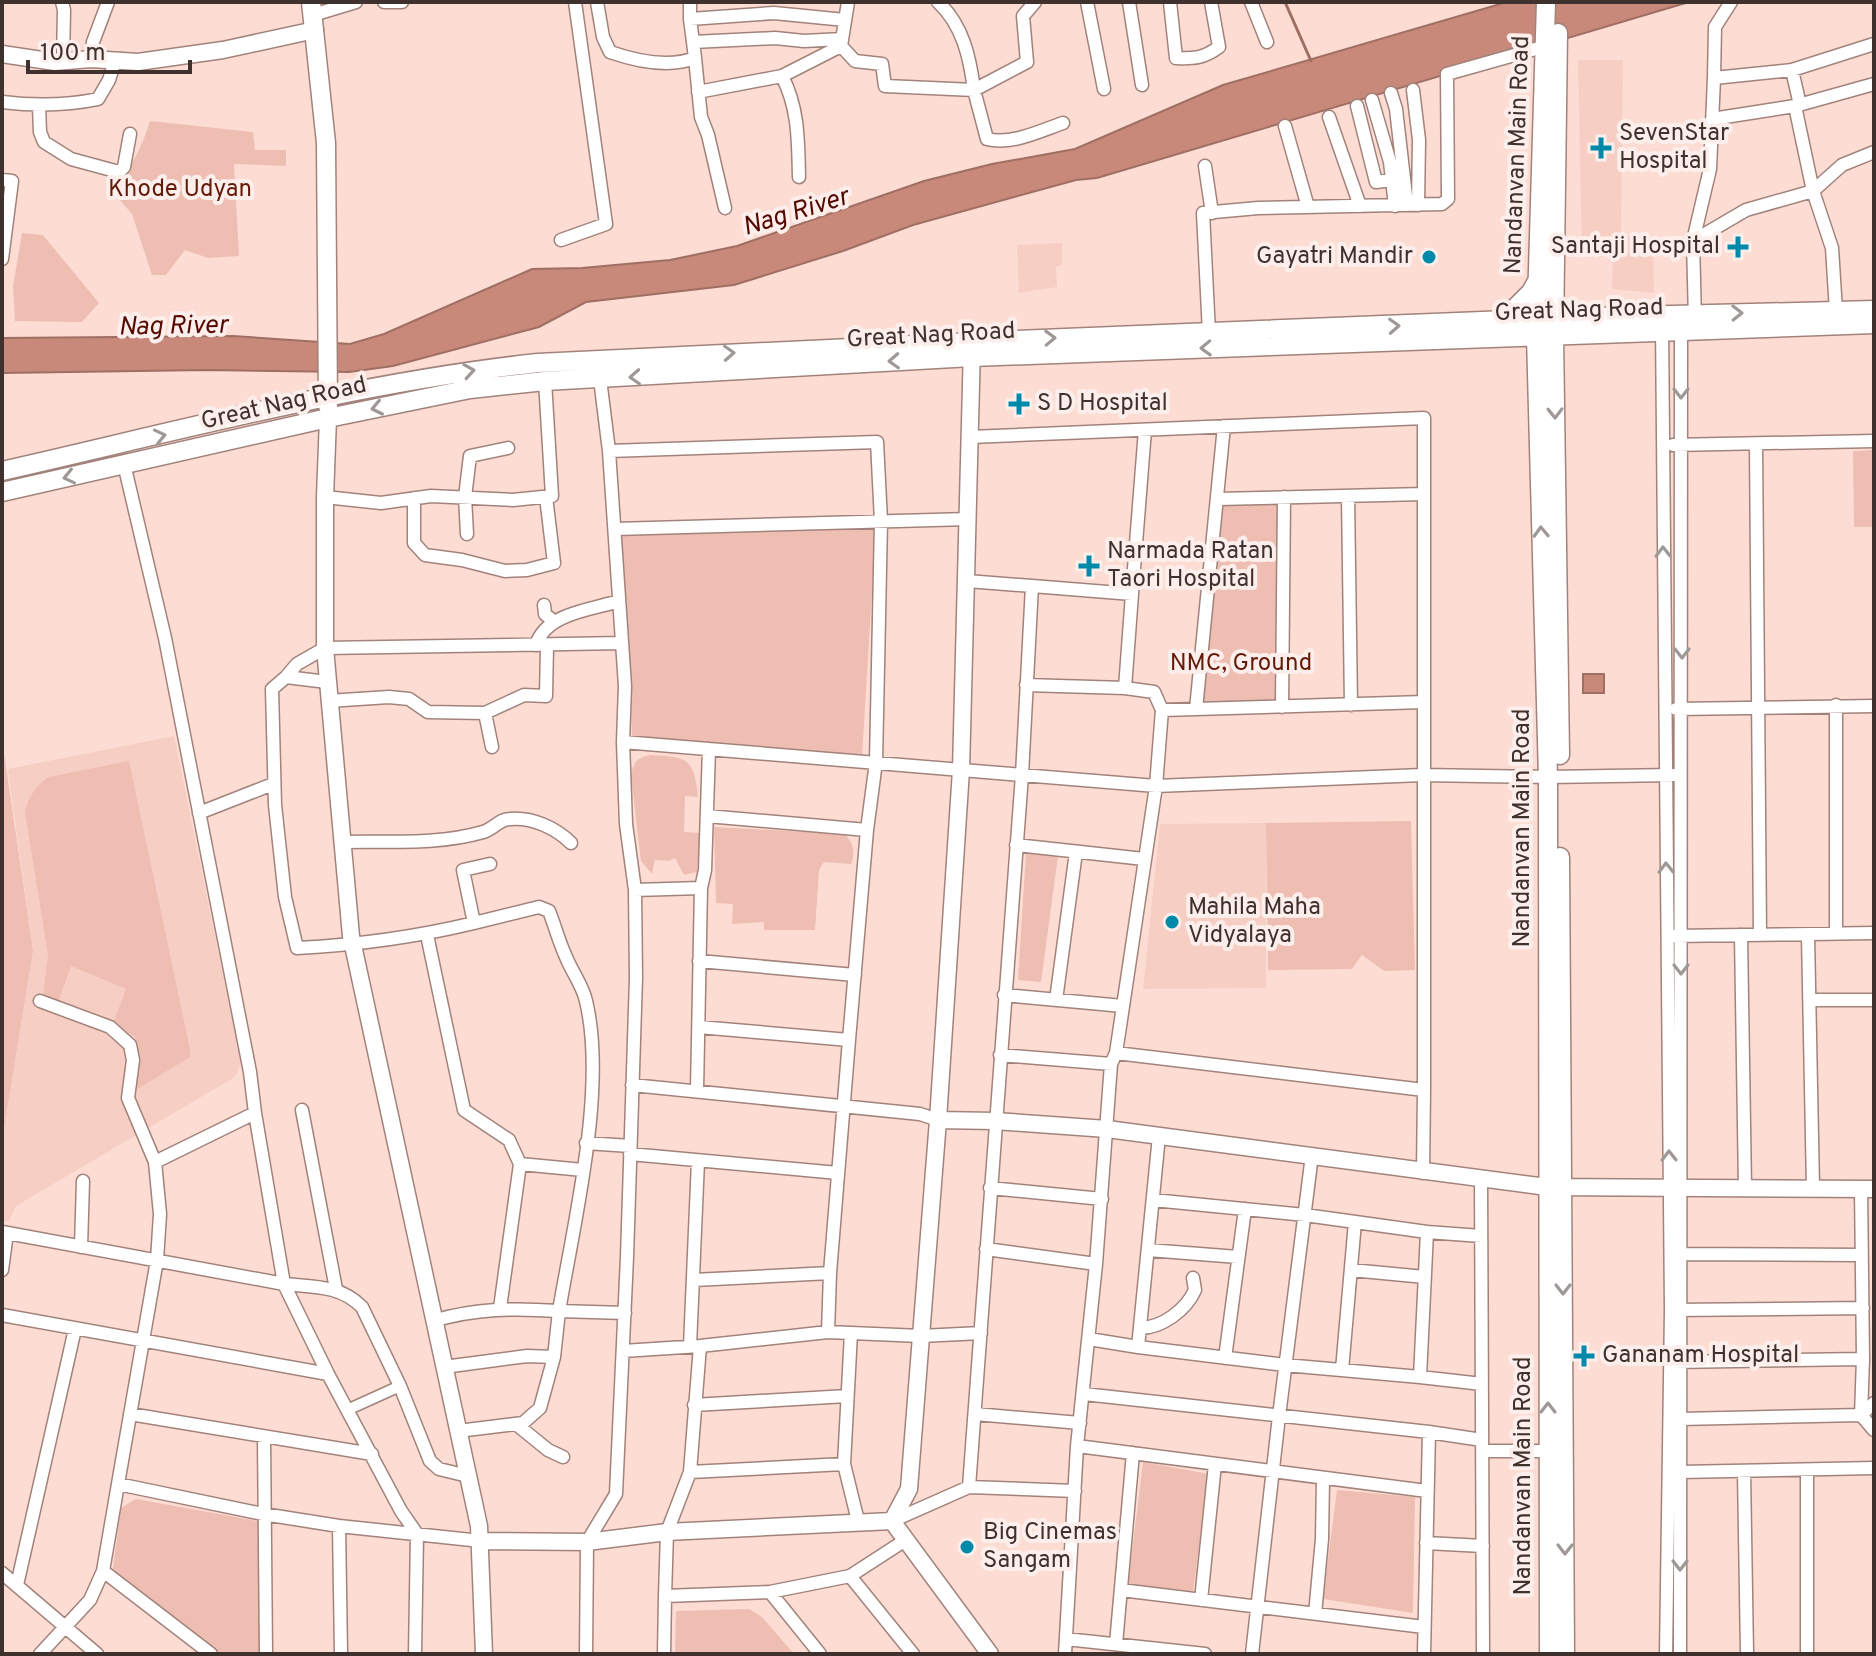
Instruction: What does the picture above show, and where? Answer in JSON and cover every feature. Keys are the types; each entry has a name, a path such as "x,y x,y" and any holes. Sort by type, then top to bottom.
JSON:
{"main road":[{"name":"Nandanvan Main Road","path":"1546,2 1550,50 1545,327 1554,777 1555,1187 1548,1451 1549,1654"},
{"path":"1550,50 1558,2"},
{"path":"313,16 326,143 328,418"},
{"path":"1546,279 1594,325 1546,373 1502,329 1531,292 1546,279"},
{"name":"Great Nag Road","path":"1679,323 1874,310"},
{"name":"Great Nag Road","path":"2,471 327,391 538,363 972,350 1594,325 1874,324"},
{"name":"Great Nag Road","path":"2,492 470,389 1209,333 1502,329"},
{"path":"1555,1187 1565,1654"}],"street":[{"path":"62,2 63,61"},
{"path":"91,59 93,42 108,2"},
{"path":"2,54 31,60 138,62 208,52 356,2"},
{"path":"384,2 402,2"},
{"path":"561,240 606,224 575,2"},
{"path":"597,2 603,37 610,52 632,59 682,63 695,58"},
{"path":"690,2 701,117 725,208"},
{"path":"848,2 841,43 855,61 882,64 885,86 974,90 1027,62 1023,16 1035,2"},
{"path":"938,2 959,28 964,50 970,59 974,90 987,139 998,142 1019,138 1063,123"},
{"path":"1087,2 1104,89"},
{"path":"1129,2 1142,85"},
{"path":"1170,2 1176,58 1195,59 1207,56 1219,47 1211,2"},
{"path":"1251,2 1267,42"},
{"path":"1676,1189 1667,936 1662,446 1693,241 1710,169 1715,27 1731,2"},
{"path":"690,19 774,13 845,20"},
{"path":"693,42 775,38 841,43"},
{"path":"698,92 782,76 841,43"},
{"path":"1714,78 1792,70 1874,44"},
{"path":"1209,333 1203,213 1442,204 1448,199 1447,74 1550,50"},
{"path":"2,102 39,106 98,99 115,61"},
{"path":"1792,70 1813,191 1832,248 1836,311"},
{"path":"782,76 793,96 798,127 799,177"},
{"path":"1712,119 1798,106 1874,84"},
{"path":"1407,205 1419,140 1413,90"},
{"path":"1391,93 1396,109 1407,205"},
{"path":"1372,100 1390,162 1392,180 1407,205"},
{"path":"39,106 40,132 44,142 71,159 119,172 124,167 130,134"},
{"path":"1357,106 1376,182 1392,180"},
{"path":"1329,117 1360,206"},
{"path":"1285,126 1308,207"},
{"path":"1693,241 1746,210 1813,191 1842,165 1874,152"},
{"path":"1205,166 1212,213"},
{"path":"2,180 12,181 2,259"},
{"path":"1666,1654 1675,1362 1681,936 1679,323"},
{"path":"892,1521 909,1489 938,1120 961,770 972,350"},
{"path":"586,1654 587,1542 616,1494 636,978 635,890 626,824 623,742 625,686 609,451 600,379"},
{"path":"325,497 381,503 414,498 513,500 552,496 545,381"},
{"path":"328,418 325,648 352,943 481,1541 484,1654"},
{"path":"971,437 1424,418 1423,1173"},
{"path":"1196,709 1224,426"},
{"path":"1125,688 1145,430"},
{"path":"1662,446 1874,441"},
{"path":"609,451 877,442 881,521 876,762 849,1040 828,1332"},
{"path":"1756,444 1760,935"},
{"path":"467,534 465,497 470,456 508,448"},
{"path":"124,464 165,638 250,1072 284,1284 347,1410 401,1511 417,1534 415,1654"},
{"path":"1217,499 1424,494"},
{"path":"1348,496 1351,705"},
{"path":"414,498 414,543 425,555 505,571 527,570 554,563 546,497"},
{"path":"1282,707 1284,497"},
{"path":"615,529 969,519"},
{"path":"967,581 1132,594"},
{"path":"969,1487 1022,775 1032,586"},
{"path":"328,701 389,697 409,699 428,712 485,713 524,695 546,696 539,635 553,621 619,601"},
{"path":"544,605 545,614 553,621"},
{"path":"458,1431 523,1423 540,1408 554,1357 591,1100 592,1036 586,998 565,955 549,911 539,907 427,935 297,948 285,897 273,784 272,689 297,664 325,648 622,643"},
{"path":"286,677 327,682"},
{"path":"1026,685 1125,688 1154,692 1162,710 1156,786 1114,1059 1077,1446 1065,1654"},
{"path":"1162,710 1424,702"},
{"path":"1836,705 1836,934"},
{"path":"1665,709 1874,706"},
{"path":"485,713 492,747"},
{"path":"623,742 1156,786 1422,775 1682,775"},
{"path":"697,1090 701,888 705,870 709,749"},
{"path":"199,813 273,784"},
{"path":"707,816 867,830"},
{"path":"342,842 427,840 485,832 507,818 539,823 554,829 571,843"},
{"path":"1016,845 1144,859"},
{"path":"1056,1000 1076,852"},
{"path":"474,923 463,870 490,864"},
{"path":"635,890 701,888"},
{"path":"1667,936 1874,933"},
{"path":"427,935 464,1110 509,1140 520,1164 500,1308"},
{"path":"1741,935 1745,1188"},
{"path":"1808,935 1813,1188"},
{"path":"699,961 855,975"},
{"path":"1004,995 1123,1006"},
{"path":"1810,1000 1874,1000"},
{"path":"40,1001 110,1027 130,1045 133,1060 128,1098 155,1162 160,1214 157,1260 144,1342 103,1571 90,1600 40,1654"},
{"path":"699,1027 849,1040"},
{"path":"1000,1055 1114,1059 1424,1090"},
{"path":"632,1085 845,1105 920,1114 938,1120 1107,1129 1312,1155 1423,1173 1555,1187 1868,1188 1861,1255 1861,1415 1874,1430"},
{"path":"302,1110 336,1289"},
{"path":"155,1162 255,1113"},
{"path":"1138,1347 1159,1136"},
{"path":"586,1143 698,1161 838,1173"},
{"path":"1252,1654 1312,1155"},
{"path":"664,1654 667,1532 690,1472 698,1161"},
{"path":"520,1164 583,1170"},
{"path":"1481,1179 1483,1654"},
{"path":"81,1247 83,1181"},
{"path":"990,1188 1102,1199"},
{"path":"1153,1200 1481,1236"},
{"path":"1225,1358 1245,1209"},
{"path":"1342,1370 1355,1222"},
{"path":"1420,1377 1427,1232"},
{"path":"2,1270 5,1233 284,1284 336,1289 352,1297 362,1307 400,1386 430,1461 439,1469 468,1476"},
{"path":"986,1249 1096,1264"},
{"path":"1148,1250 1238,1257"},
{"path":"1675,1254 1861,1255"},
{"path":"1351,1270 1425,1277"},
{"path":"694,1280 830,1273"},
{"path":"1140,1328 1156,1326 1183,1309 1195,1290 1193,1278"},
{"path":"433,1321 457,1313 500,1308 625,1313"},
{"path":"1676,1310 1863,1308"},
{"path":"2,1315 328,1374"},
{"path":"17,1585 75,1329"},
{"path":"623,1351 828,1332 921,1336 981,1333"},
{"path":"851,1333 844,1464 858,1521"},
{"path":"1089,1339 1285,1365 1482,1384"},
{"path":"444,1367 527,1356 554,1357"},
{"path":"1675,1362 1863,1359"},
{"path":"1675,1362 1680,1419 1680,1654"},
{"path":"347,1410 400,1386"},
{"path":"1084,1394 1429,1432 1482,1445 1548,1451"},
{"path":"694,1405 847,1396"},
{"path":"1680,1419 1861,1415 1874,1403"},
{"path":"130,1414 372,1454"},
{"path":"975,1414 1080,1423"},
{"path":"516,1424 548,1450 563,1457"},
{"path":"1424,1654 1429,1432"},
{"path":"264,1438 266,1654"},
{"path":"1077,1446 1427,1491"},
{"path":"1116,1644 1133,1453"},
{"path":"690,1472 844,1464"},
{"path":"1201,1600 1215,1464"},
{"path":"1680,1472 1874,1468"},
{"path":"1807,1470 1807,1654"},
{"path":"1744,1472 1747,1654"},
{"path":"1315,1614 1322,1539 1323,1479"},
{"path":"118,1484 263,1514 339,1526 481,1541 587,1542 667,1532 892,1521 969,1487 1075,1491"},
{"path":"892,1521 990,1654"},
{"path":"339,1526 341,1654"},
{"path":"665,1596 770,1592 850,1576 904,1541"},
{"path":"1426,1543 1483,1546"},
{"path":"103,1571 211,1654"},
{"path":"2,1573 97,1654"},
{"path":"850,1576 913,1654"},
{"path":"1121,1590 1424,1627"},
{"path":"770,1592 820,1654"},
{"path":"1066,1639 1205,1654"}],"shaded area":[{"path":"1507,2 1689,2 1097,178 1076,180 913,225 843,251 734,285 586,302 539,327 393,366 349,372 207,370 2,373 2,338 233,336 350,344 384,334 532,269 670,260 737,246 924,181 992,164 1075,149 1223,85"},
{"name":"SevenStar Hospital","path":"1578,60 1623,60 1621,235 1653,237 1654,293 1612,289 1613,257 1582,256"},
{"path":"1062,243 1062,265 1056,267 1057,287 1019,293 1017,245"},
{"path":"1583,674 1604,674 1604,693 1583,693"},
{"path":"174,736 241,1063 235,1077 16,1206 9,1221 2,1221 2,1141 33,951 8,769"},
{"path":"1266,823 1266,988 1143,989 1160,824"}],"green space":[{"name":"Khode Udyan","path":"150,121 253,132 255,150 286,150 286,166 234,164 239,256 208,258 185,250 166,275 152,275 132,214 113,192 135,158"},
{"path":"22,233 43,235 99,303 82,322 15,321 13,286"},
{"path":"1874,450 1874,527 1854,527 1853,451"},
{"name":"NMC, Ground","path":"1277,504 1278,701 1202,703 1220,505"},
{"path":"876,525 862,757 632,739 630,658 618,532"},
{"path":"2,739 33,951 2,1141"},
{"path":"650,755 680,759 691,767 694,774 698,797 685,796 684,832 700,833 697,872 684,875 675,858 655,860 652,874 641,861 631,776 636,762"},
{"path":"129,761 190,1049 190,1057 134,1091 138,1047 134,1036 113,1024 126,989 71,966 58,1002 43,996 48,955 25,812 33,792 49,777"},
{"path":"1411,821 1415,970 1384,971 1362,955 1352,969 1268,970 1266,823"},
{"path":"714,827 844,834 847,837 853,852 851,864 824,862 819,870 815,930 764,930 764,922 732,924 733,904 716,903"},
{"path":"1026,853 1058,856 1041,982 1018,980"},
{"path":"1143,1462 1209,1474 1193,1592 1128,1584"},
{"path":"1337,1490 1415,1497 1413,1613 1323,1599"},
{"path":"136,1499 258,1521 260,1654 219,1654 112,1575 121,1508"},
{"path":"749,1609 762,1617 794,1654 675,1654 676,1611"}],"waterway":[{"path":"1285,2 1311,61"}],"place":[{"name":"SevenStar Hospital","path":"1601,148"},
{"name":"Santaji Hospital","path":"1738,247"},
{"name":"Gayatri Mandir","path":"1429,257"},
{"name":"S D Hospital","path":"1019,404"},
{"name":"Narmada Ratan Taori Hospital","path":"1089,566"},
{"name":"Mahila Maha Vidyalaya","path":"1172,922"},
{"name":"Gananam Hospital","path":"1584,1356"},
{"name":"Big Cinemas Sangam","path":"967,1547"}],"water label":[{"name":"Nag River","path":"796,213"},
{"name":"Nag River","path":"173,327"}]}
